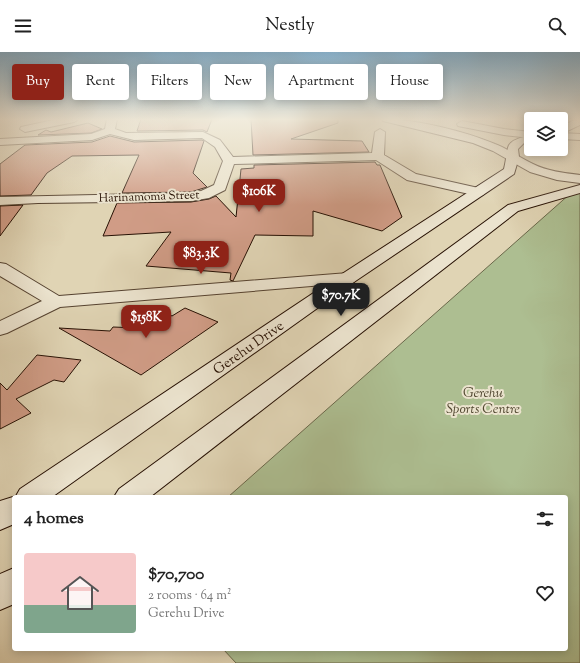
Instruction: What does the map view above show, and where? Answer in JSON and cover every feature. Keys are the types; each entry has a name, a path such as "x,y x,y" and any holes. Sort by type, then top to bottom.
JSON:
{"street":[{"path":"221,148 229,161 378,156 412,177 478,192"},
{"path":"378,156 379,148"},
{"path":"495,148 521,163 536,169 580,179"},
{"name":"Gerehu Drive","path":"33,495 348,278 510,171 513,157 513,148"},
{"name":"Harinamoma Street","path":"0,201 38,199 191,197 204,195 220,187 229,161"},
{"path":"132,495 513,208 580,189"},
{"path":"0,268 56,302"},
{"path":"0,329 56,302 348,278"},
{"path":"0,517 12,509"},
{"path":"0,594 12,585"}],"green space":[{"name":"Gerehu Sports Centre","path":"580,185 580,663 236,663 225,651 568,651 568,495 230,495"}],"building":[{"path":"22,148 202,148 193,173 207,187 191,192 122,193 139,155 72,156 47,173 31,195 0,196 0,164"},
{"path":"253,148 366,148 369,152 253,155"},
{"path":"375,162 377,165 380,165 402,217 382,231 313,211 313,236 255,235 233,281 230,280 231,273 146,266 171,232 103,236 117,203 191,202 209,199 216,196 236,217 241,169 254,168 254,165"},
{"path":"23,205 0,236 0,206"},
{"path":"185,308 218,322 141,375 59,328 110,331 113,327 139,328 164,312 172,316"},
{"path":"37,355 81,360 64,382 54,380 16,399 31,413 0,429 0,383 7,390"}]}
